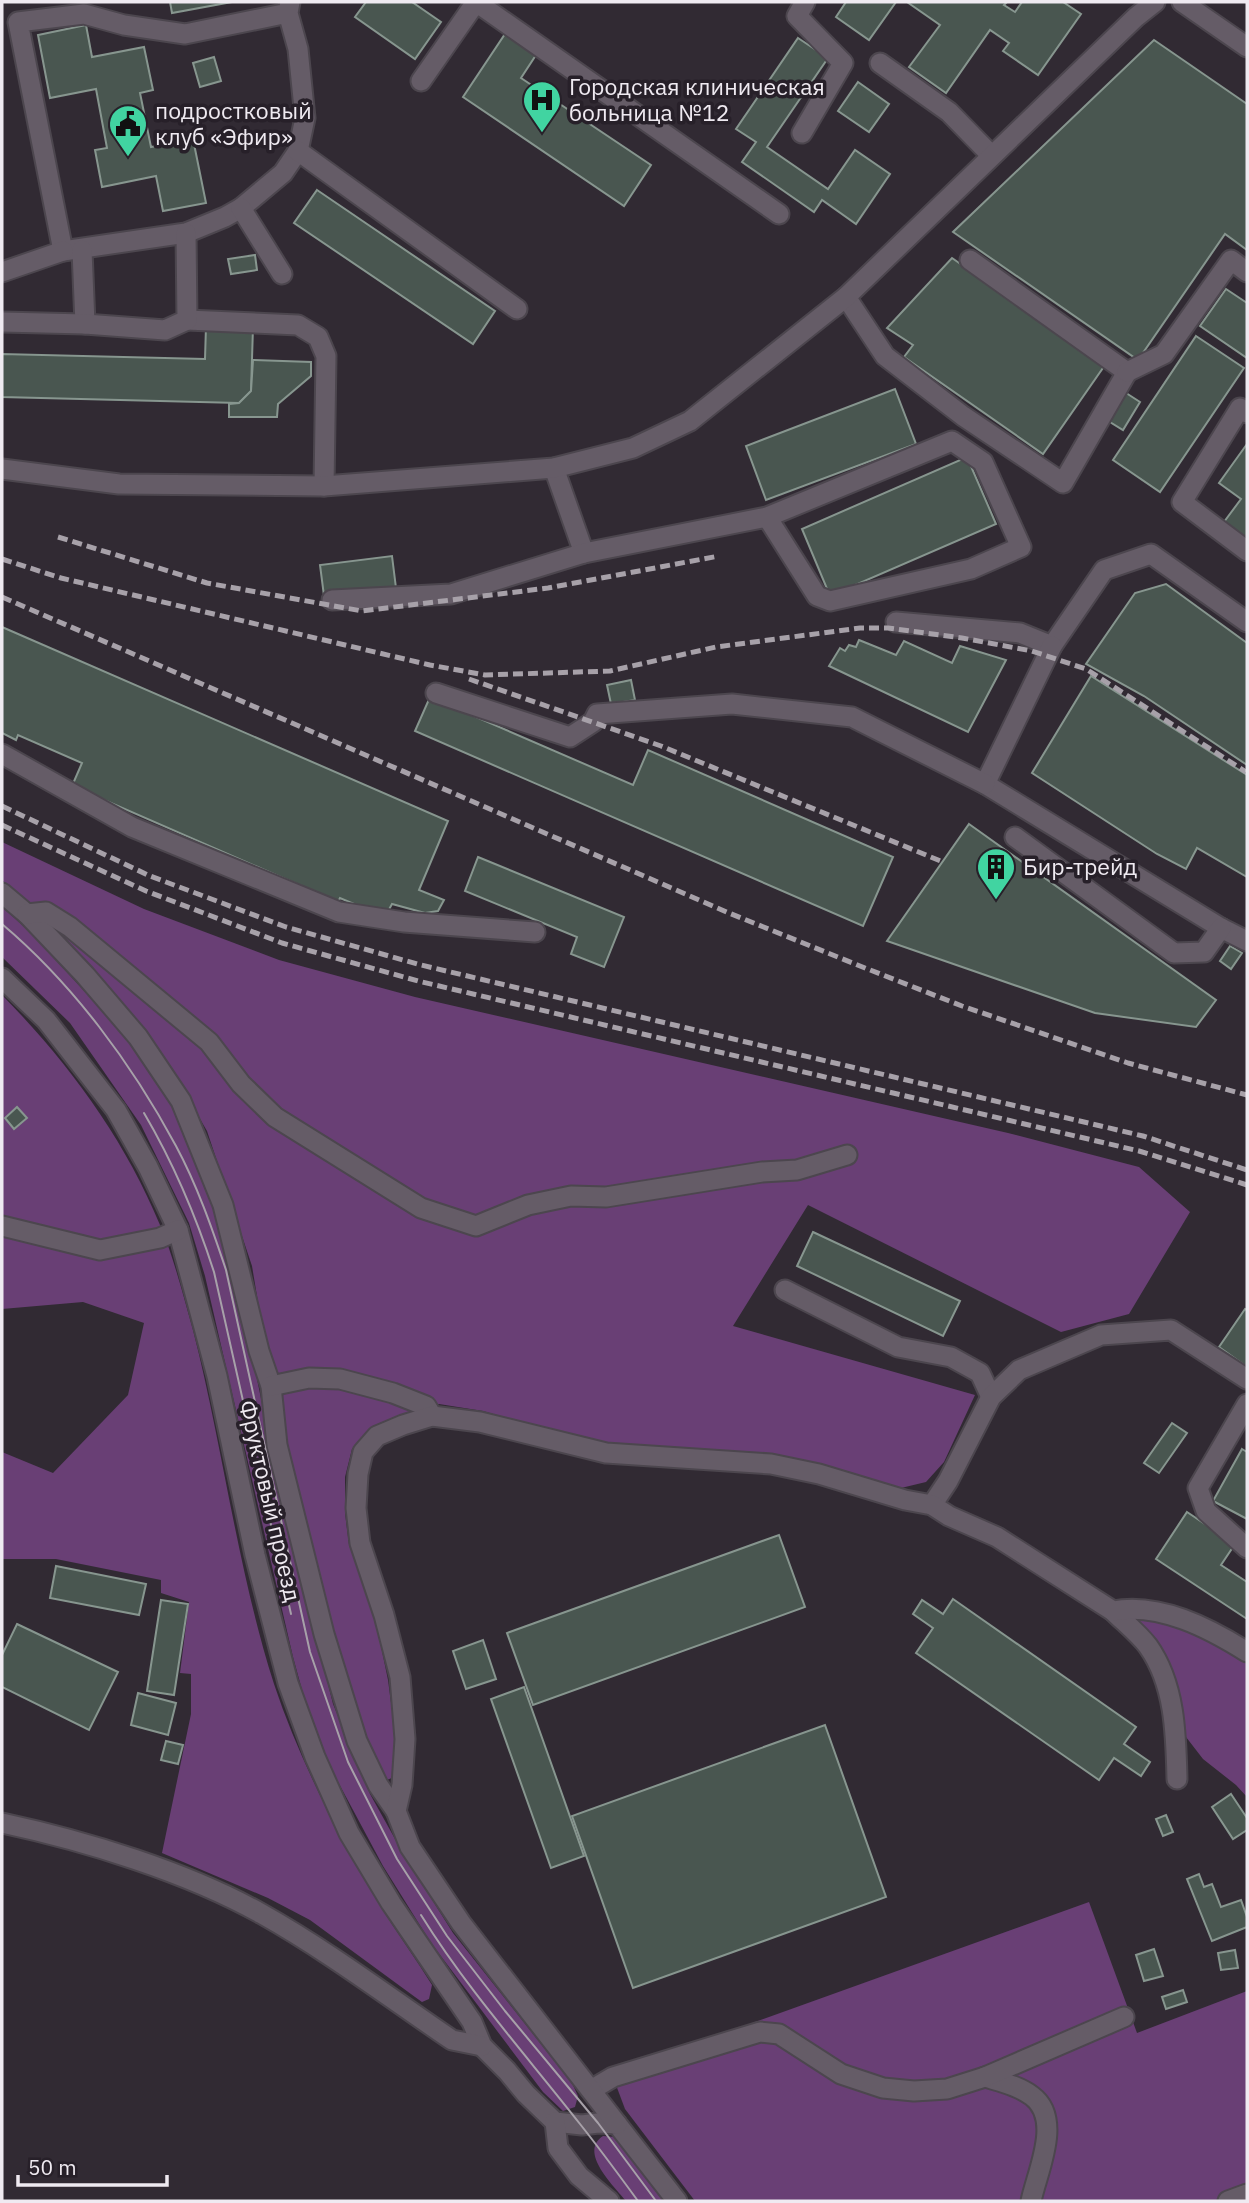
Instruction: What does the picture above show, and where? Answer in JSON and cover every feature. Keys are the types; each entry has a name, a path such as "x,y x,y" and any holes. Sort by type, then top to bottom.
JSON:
{"street":[{"path":"421,81 476,2 779,214"},
{"path":"802,133 843,63 797,16 805,2"},
{"path":"2,469 119,484 324,486 554,468 634,448 690,421 846,297 991,155 1155,2"},
{"path":"1182,2 1247,47"},
{"path":"2,272 73,250 186,233 241,208 283,173 299,151 305,118 298,49 289,7 186,34 124,25 84,14 10,23 73,250 85,324"},
{"path":"880,63 949,112 991,155"},
{"path":"299,151 517,309"},
{"path":"241,208 282,274"},
{"path":"186,233 187,320"},
{"path":"970,260 1127,372"},
{"path":"846,297 885,356 962,416 1063,483 1127,372 1164,354 1231,260 1247,272"},
{"path":"2,322 165,330 187,320 298,325 318,337 326,356 324,486"},
{"path":"1247,413 1240,408 1182,502 1247,551"},
{"path":"332,600 451,594 584,553 767,517 952,441 984,462 1021,547 971,569 830,601 817,596 767,517"},
{"path":"554,468 584,553"},
{"path":"985,784 1052,646 1104,570 1151,554 1247,622"},
{"path":"896,622 1020,633 1052,646"},
{"path":"436,693 570,737 593,722 597,714 732,704 852,717 985,784 1221,928 1247,941"},
{"path":"2,754 132,827 340,912 404,922 535,932"},
{"path":"1015,837 1174,953 1204,952 1221,928"},
{"path":"2,893 27,914 85,975 138,1037 181,1101 223,1205 259,1351 271,1386 277,1445 324,1634 356,1741 378,1785 396,1811 410,1847 461,1923 677,2201"},
{"path":"27,914 46,912 70,927 209,1042 241,1084 275,1117 421,1208 476,1226 527,1205 571,1196 607,1197 762,1172 797,1170 847,1155"},
{"name":"Фруктовый проезд","path":"2,978 46,1020 116,1110 149,1167 178,1230 217,1376 255,1555 288,1683 314,1757 349,1833 391,1903 472,2022 482,2046 555,2122"},
{"path":"2,1226 100,1250 160,1238 178,1230"},
{"path":"785,1290 898,1346 951,1357 980,1373 991,1397"},
{"path":"932,1505 948,1481 991,1397 1019,1370 1101,1335 1171,1330 1247,1379"},
{"path":"271,1386 309,1378 341,1379 415,1401 426,1406 432,1416"},
{"path":"1247,1404 1198,1488 1206,1511 1247,1548"},
{"path":"396,1811 402,1785 405,1739 400,1677 384,1615 360,1543 356,1508 358,1474 363,1452 377,1436 432,1416 480,1422 606,1453 771,1464 819,1474 905,1500 932,1505 949,1516 997,1537 1113,1611 1146,1644 1160,1665 1169,1693 1176,1740 1177,1779"},
{"path":"1113,1611 1127,1608 1146,1610 1181,1619 1206,1629 1247,1652"},
{"path":"2,1823 99,1849 222,1893 299,1936 452,2040 482,2046"},
{"path":"591,2090 613,2077 760,2032 779,2034 841,2074 883,2088 914,2091 947,2089 985,2077 1124,2017"},
{"path":"985,2077 1034,2097 1045,2113 1046,2142 1031,2201"},
{"path":"609,2201 579,2176 558,2148 555,2122 582,2125 617,2124"},
{"path":"1228,2201 1247,2194"}],"shaded area":[{"path":"2,842 144,909 279,960 415,997 1008,1133 1139,1167 1190,1212 1129,1314 1061,1332 808,1205 733,1326 975,1395 944,1462 926,1482 901,1488 772,1454 605,1443 553,1432 483,1411 439,1404 402,1414 373,1426 352,1449 345,1477 345,1513 349,1545 375,1617 388,1680 396,1741 394,1777 387,1780 364,1738 329,1634 285,1443 252,1266 207,1131 140,1027 91,967 45,919 2,880"},
{"path":"2,907 30,932 131,1042 172,1107 215,1209 235,1271 270,1443 333,1704 370,1794 404,1855 453,1933 572,2083 578,2096 575,2107 563,2111 543,2092 431,1943 383,1866 330,1767 307,1708 293,1657 205,1276 189,1223 141,1125 70,1023 2,957"},
{"path":"2,995 72,1074 92,1102 129,1162 160,1225 174,1263 204,1374 240,1552 274,1684 308,1770 350,1853 381,1907 432,1985 429,1999 422,2002 310,1920 268,1898 162,1853 191,1714 191,1674 180,1673 189,1602 161,1593 161,1580 56,1559 2,1559 2,1452 53,1473 128,1395 144,1323 83,1302 2,1309"},
{"path":"1146,1614 1182,1623 1247,1658 1247,1797 1203,1759 1186,1737 1177,1709 1140,1626 1139,1619"},
{"path":"1089,1902 1137,2033 1247,1991 1247,2188 1215,2201 695,2201 625,2109 610,2069 666,2054"},
{"path":"603,2136 615,2137 663,2201 626,2201 596,2160 596,2143"}],"building":[{"path":"170,2 232,2 172,13"},
{"path":"366,2 412,2 441,22 415,59 355,17"},
{"path":"846,2 896,2 869,40 836,17"},
{"path":"907,2 1007,2 1004,5 1015,12 1022,2 1063,2 1081,14 1038,75 1003,51 1009,43 990,30 946,93 909,67 940,25"},
{"path":"86,25 92,57 144,47 153,90 140,93 151,147 193,139 206,203 163,211 156,176 102,187 95,150 107,148 96,89 50,98 38,35"},
{"path":"505,34 536,55 521,78 651,165 624,206 463,97"},
{"path":"798,38 828,58 767,147 828,189 855,150 890,174 856,224 822,200 814,212 742,162 756,142 736,129"},
{"path":"1154,40 1247,104 1247,250 1225,234 1138,360 953,232"},
{"path":"214,57 221,81 200,87 193,63"},
{"path":"858,82 889,104 869,132 838,111"},
{"path":"317,190 495,311 473,344 294,223"},
{"path":"255,255 257,270 231,274 228,259"},
{"path":"952,258 1105,365 1043,454 904,357 913,345 887,328"},
{"path":"1226,289 1247,303 1247,358 1200,326"},
{"path":"206,326 253,327 251,391 239,403 2,397 2,354 205,359"},
{"path":"1196,336 1244,368 1160,492 1113,460"},
{"path":"253,360 311,362 311,376 278,404 277,417 229,417 229,404 239,403 251,391"},
{"path":"895,389 916,444 766,500 746,446"},
{"path":"1123,391 1140,402 1123,430 1105,419"},
{"path":"1247,444 1247,539 1224,522 1241,499 1219,483"},
{"path":"967,457 996,524 830,596 802,529"},
{"path":"392,556 396,588 324,596 320,565"},
{"path":"1166,584 1247,643 1247,765 1144,696 1086,664 1135,593"},
{"path":"2,627 448,821 419,890 444,900 438,911 425,913 392,904 385,917 340,898 338,902 72,786 82,763 18,735 16,740 2,733"},
{"path":"859,640 896,655 904,641 952,663 960,646 1006,660 968,732 829,666 840,648 845,651 849,645 856,647"},
{"path":"1091,676 1247,775 1247,877 1197,848 1186,869 1157,854 1032,773"},
{"path":"631,680 635,700 611,704 607,685"},
{"path":"430,697 633,785 648,750 893,857 863,926 415,731"},
{"name":"Бир-трейд","path":"969,824 1216,1000 1196,1027 1095,1013 887,941"},
{"path":"478,857 624,917 604,967 571,954 577,937 465,891"},
{"path":"1230,946 1242,953 1231,969 1220,961"},
{"path":"17,1107 27,1118 14,1129 5,1118"},
{"path":"813,1232 960,1301 943,1336 797,1266"},
{"path":"1245,1309 1247,1310 1247,1367 1219,1347"},
{"path":"1172,1423 1187,1433 1159,1473 1144,1463"},
{"path":"1242,1449 1247,1452 1247,1519 1213,1501"},
{"path":"1187,1512 1235,1544 1221,1565 1247,1582 1247,1619 1156,1559"},
{"path":"779,1535 805,1607 533,1705 507,1633"},
{"path":"56,1566 146,1584 139,1615 50,1598"},
{"path":"953,1599 1136,1727 1124,1744 1150,1762 1141,1776 1114,1758 1099,1780 916,1653 933,1628 913,1614 922,1600 943,1614"},
{"path":"161,1600 188,1604 174,1695 147,1691"},
{"path":"17,1624 118,1672 89,1730 2,1687 2,1655"},
{"path":"483,1640 496,1679 466,1689 453,1651"},
{"path":"524,1687 584,1856 551,1868 491,1699"},
{"path":"138,1693 176,1703 168,1735 131,1725"},
{"path":"825,1725 886,1897 633,1988 572,1816"},
{"path":"166,1741 183,1745 178,1764 161,1760"},
{"path":"1231,1794 1247,1818 1247,1830 1233,1839 1212,1807"},
{"path":"1166,1815 1173,1832 1163,1836 1156,1819"},
{"path":"1199,1874 1204,1887 1212,1884 1221,1907 1241,1900 1247,1917 1247,1927 1212,1941 1187,1879"},
{"path":"1154,1949 1163,1976 1144,1981 1136,1955"},
{"path":"1235,1950 1238,1968 1221,1970 1218,1953"},
{"path":"1183,1990 1187,2002 1166,2009 1162,1997"}],"tram line":[{"path":"2,924 53,972 99,1027 159,1115 197,1191 226,1270 310,1652 348,1762 397,1859 447,1936 598,2123 656,2201"},
{"path":"144,1113 184,1191 214,1272 291,1614"},
{"path":"421,1915 477,1995 638,2201"}],"railway":[{"path":"58,537 207,583 362,611 548,588 719,556"},
{"path":"2,559 61,578 430,665 485,675 610,671 716,647 860,628 888,628 962,638 1032,651 1086,669 1246,772"},
{"path":"2,597 729,913 865,968 962,1006 1128,1063 1247,1095"},
{"path":"469,679 661,746 943,862"},
{"path":"2,806 150,876 286,927 421,965 1143,1136 1247,1170"},
{"path":"2,825 146,891 282,943 418,981 1139,1151 1247,1185"}],"place":[{"name":"Городская клиническая больница №12","path":"542,134"},
{"name":"подростковый клуб «Эфир»","path":"128,158"},
{"name":"Бир-трейд","path":"996,901"}]}
